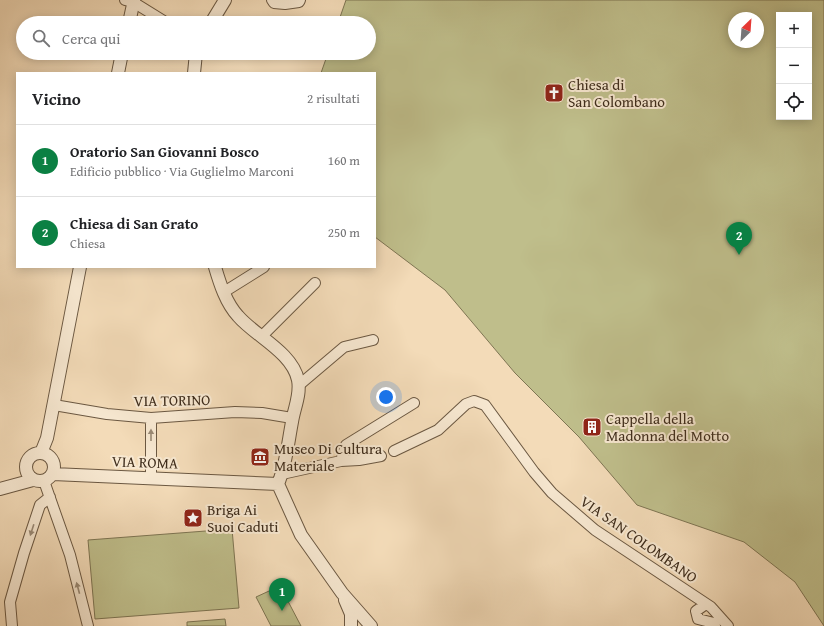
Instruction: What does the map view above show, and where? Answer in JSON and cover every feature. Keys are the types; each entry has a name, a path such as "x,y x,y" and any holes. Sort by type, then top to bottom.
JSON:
{"street":[{"path":"215,16 225,0"},
{"path":"272,0 274,3 285,4 299,2 300,0"},
{"path":"129,16 131,1 156,16"},
{"path":"118,72 121,60"},
{"path":"194,72 195,60"},
{"path":"39,477 54,463 46,455 47,438 80,268"},
{"path":"215,268 224,292 239,317 262,336 290,364 296,373 298,404 292,418 280,479 301,535 342,593 371,626"},
{"path":"224,292 262,268"},
{"path":"262,336 315,283"},
{"path":"298,386 344,347 373,340"},
{"name":"VIA SAN COLOMBANO","path":"394,451 438,430 466,404 474,401 481,403 495,418 534,472 552,493 595,530 706,604 728,626"},
{"path":"341,461 346,445 414,403"},
{"name":"VIA TORINO","path":"54,405 107,414 151,418 235,412 262,413 292,418"},
{"path":"151,418 151,479"},
{"path":"46,455 32,456 28,459 26,469 39,477 50,497 70,555 88,626"},
{"path":"280,479 341,461 359,460 381,456"},
{"name":"VIA ROMA","path":"0,489 39,477 235,482 280,479"},
{"path":"12,626 10,602 24,553 40,505 50,497"},
{"path":"342,593 351,614 351,626"},
{"path":"706,604 696,611 698,619 714,623 715,626"}],"shaded area":[{"path":"346,0 824,0 824,626 795,582 744,542 637,505 579,437 515,373 445,290 376,238 376,72 321,72 326,60 376,60 376,16 340,16"},
{"path":"232,529 239,608 95,619 88,540"},
{"path":"280,586 301,626 271,626 256,597"},
{"path":"225,619 226,626 187,626 187,622"}],"place":[{"name":"Chiesa di San Colombano","path":"554,93"},
{"name":"Chiesa di San Grato","path":"739,255"},
{"name":"Cappella della Madonna del Motto","path":"592,427"},
{"name":"Museo Di Cultura Materiale","path":"260,457"},
{"name":"Briga Ai Suoi Caduti","path":"193,518"},
{"name":"Oratorio San Giovanni Bosco","path":"282,611"}]}
